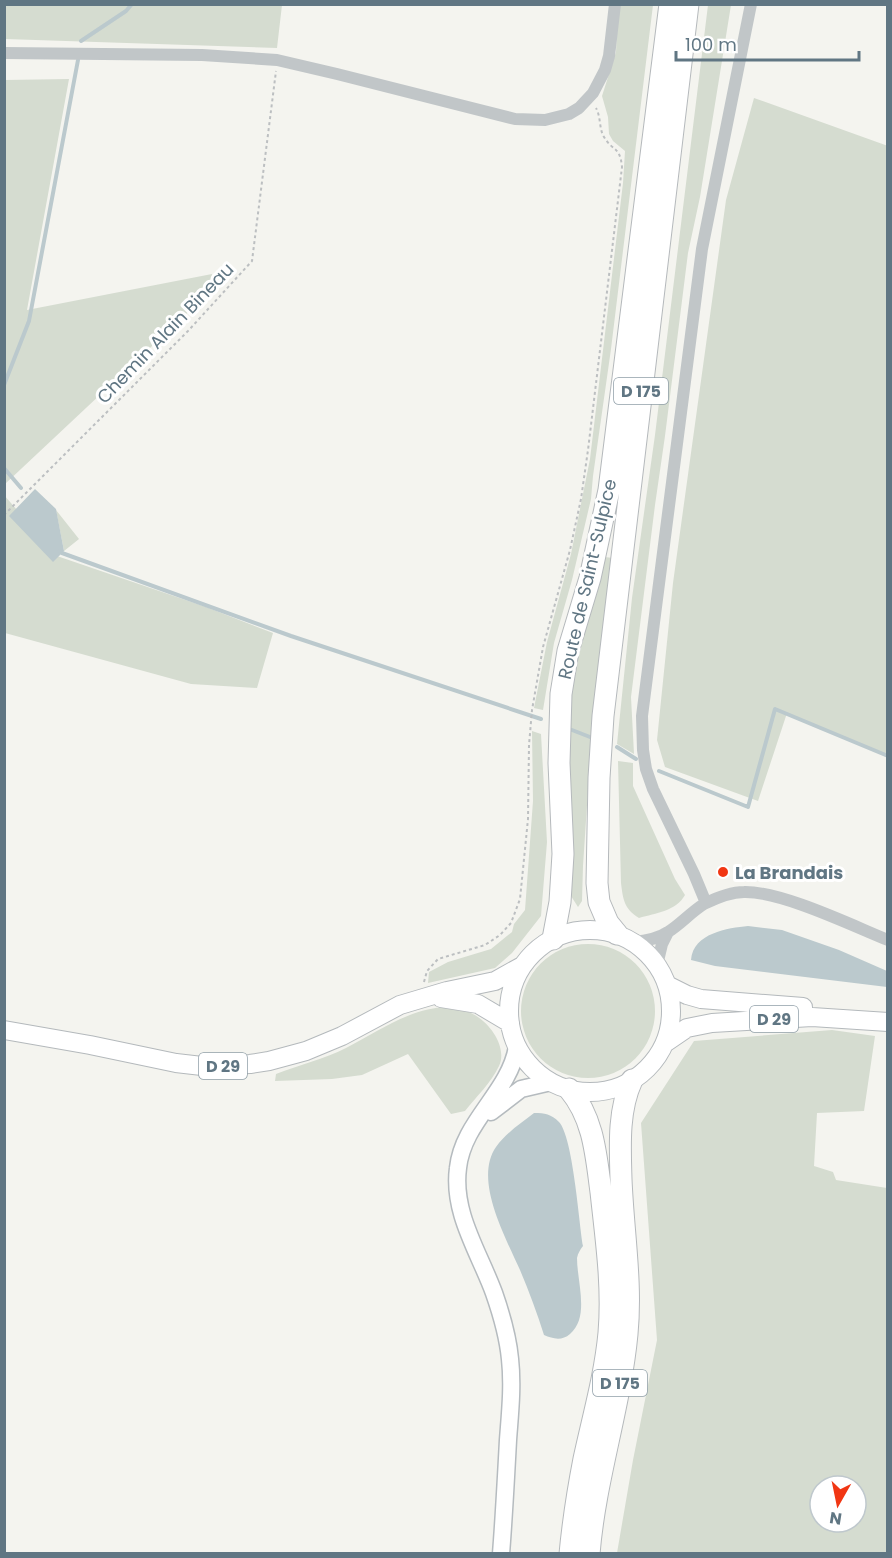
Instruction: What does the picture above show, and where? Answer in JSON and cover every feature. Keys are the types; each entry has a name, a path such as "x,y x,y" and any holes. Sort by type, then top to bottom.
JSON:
{"highway":[{"name":"Route de Saint-Sulpice","path":"553,939 561,902 563,854 559,763 561,694 568,651 590,578 609,490 670,4"},
{"name":"D 175","path":"625,938 608,923 599,902 597,883 599,778 609,656 688,4"},
{"name":"D 175","path":"589,1554 595,1502 621,1381 627,1333 628,1274 622,1210 621,1139 624,1102 632,1080"},
{"name":"D 175","path":"560,1085 586,1115 593,1139 608,1245 610,1304 603,1376 577,1494 570,1554"}],"main road":[{"path":"601,930 625,938 646,952 657,965 667,985 671,1014 665,1043 651,1064 632,1080 617,1087 585,1092 560,1085 531,1067 517,1047 510,1023 511,993 522,966 541,946 568,933 601,930"},
{"name":"D 29","path":"4,1030 176,1063 202,1066 269,1062 306,1052 342,1036 391,1009 447,991 495,981 522,966"},
{"name":"D 29","path":"667,985 701,999 841,1011 888,1022"},
{"name":"D 29","path":"427,998 457,999 478,1004 510,1023"},
{"name":"D 29","path":"665,1043 687,1028 712,1023 812,1017 888,1022"}],"street":[{"path":"4,53 202,55 277,60 515,119 532,121 558,118 569,114 593,93 605,70 612,39 615,4"},
{"path":"706,903 646,769 642,716 703,240 751,4"},
{"path":"625,938 653,939 668,933 694,910 706,903 734,893 759,893 799,905 888,940"},
{"path":"657,965 662,944 668,933"},
{"path":"501,1554 511,1400 510,1359 494,1293 466,1229 457,1192 458,1166 465,1142 477,1119 509,1074 517,1047"},
{"path":"465,1142 481,1121 521,1089 560,1085"}],"path":[{"name":"Chemin Alain Bineau","path":"4,515 189,331 252,261 277,60"},
{"path":"427,998 424,981 432,964 438,959 494,940 511,923 517,909 524,877 530,724 543,647 570,550 582,489 622,167 618,151 603,136 597,110 587,100"}],"shaded area":[{"path":"5,4 282,5 277,48 5,39"},
{"path":"618,5 653,5 591,499 554,643 543,710 534,708 547,642 571,554 590,459 623,183 625,151 613,141 609,134 608,117 602,96 616,52"},
{"path":"708,5 731,5 700,197 688,253 655,505 631,697 634,754 617,744 632,598 655,435"},
{"path":"69,79 27,310 212,274 216,286 5,484 5,80"},
{"path":"754,98 888,146 887,755 787,713 758,801 665,767 657,740 673,583 726,200"},
{"path":"35,489 56,509 64,551 53,562 9,516"},
{"path":"4,495 57,556 206,607 273,633 257,688 191,684 5,633"},
{"path":"56,510 79,539 64,551"},
{"path":"605,557 613,558 590,760 582,901 578,907 571,896 568,824 570,704 580,648"},
{"path":"532,731 541,734 547,842 541,916 512,953 495,968 428,983 429,972 448,962 491,949 512,932 514,924 525,910 533,801"},
{"path":"618,761 633,763 633,786 675,879 685,895 671,908 639,918 627,907 621,883"},
{"path":"748,926 782,930 839,950 887,971 887,987 715,966 691,960 693,951 705,938 731,928"},
{"path":"588,944 614,949 635,964 650,985 655,1011 650,1037 635,1058 614,1073 588,1078 562,1073 541,1058 526,1037 521,1011 526,985 541,964 562,949"},
{"path":"444,1007 465,1011 478,1017 495,1035 501,1051 501,1059 496,1072 465,1111 451,1114 408,1054 362,1075 332,1079 275,1081 276,1074 338,1052 405,1017"},
{"path":"832,1030 875,1036 864,1111 817,1113 814,1166 833,1172 836,1180 887,1188 887,1553 617,1553 657,1340 641,1123 694,1041"},
{"path":"534,1113 553,1117 564,1131 572,1161 583,1246 577,1258 581,1299 580,1318 570,1334 561,1338 544,1335 527,1286 494,1209 488,1176 490,1160 496,1147"}],"waterway":[{"path":"81,41 126,11 132,4"},
{"path":"4,385 29,321 78,60"},
{"path":"4,468 21,488"},
{"path":"60,551 291,636 541,719"},
{"path":"659,771 748,807 775,709 888,756"},
{"path":"572,730 590,737"},
{"path":"617,747 636,759"}],"place":[{"name":"La Brandais","path":"723,872"}]}
